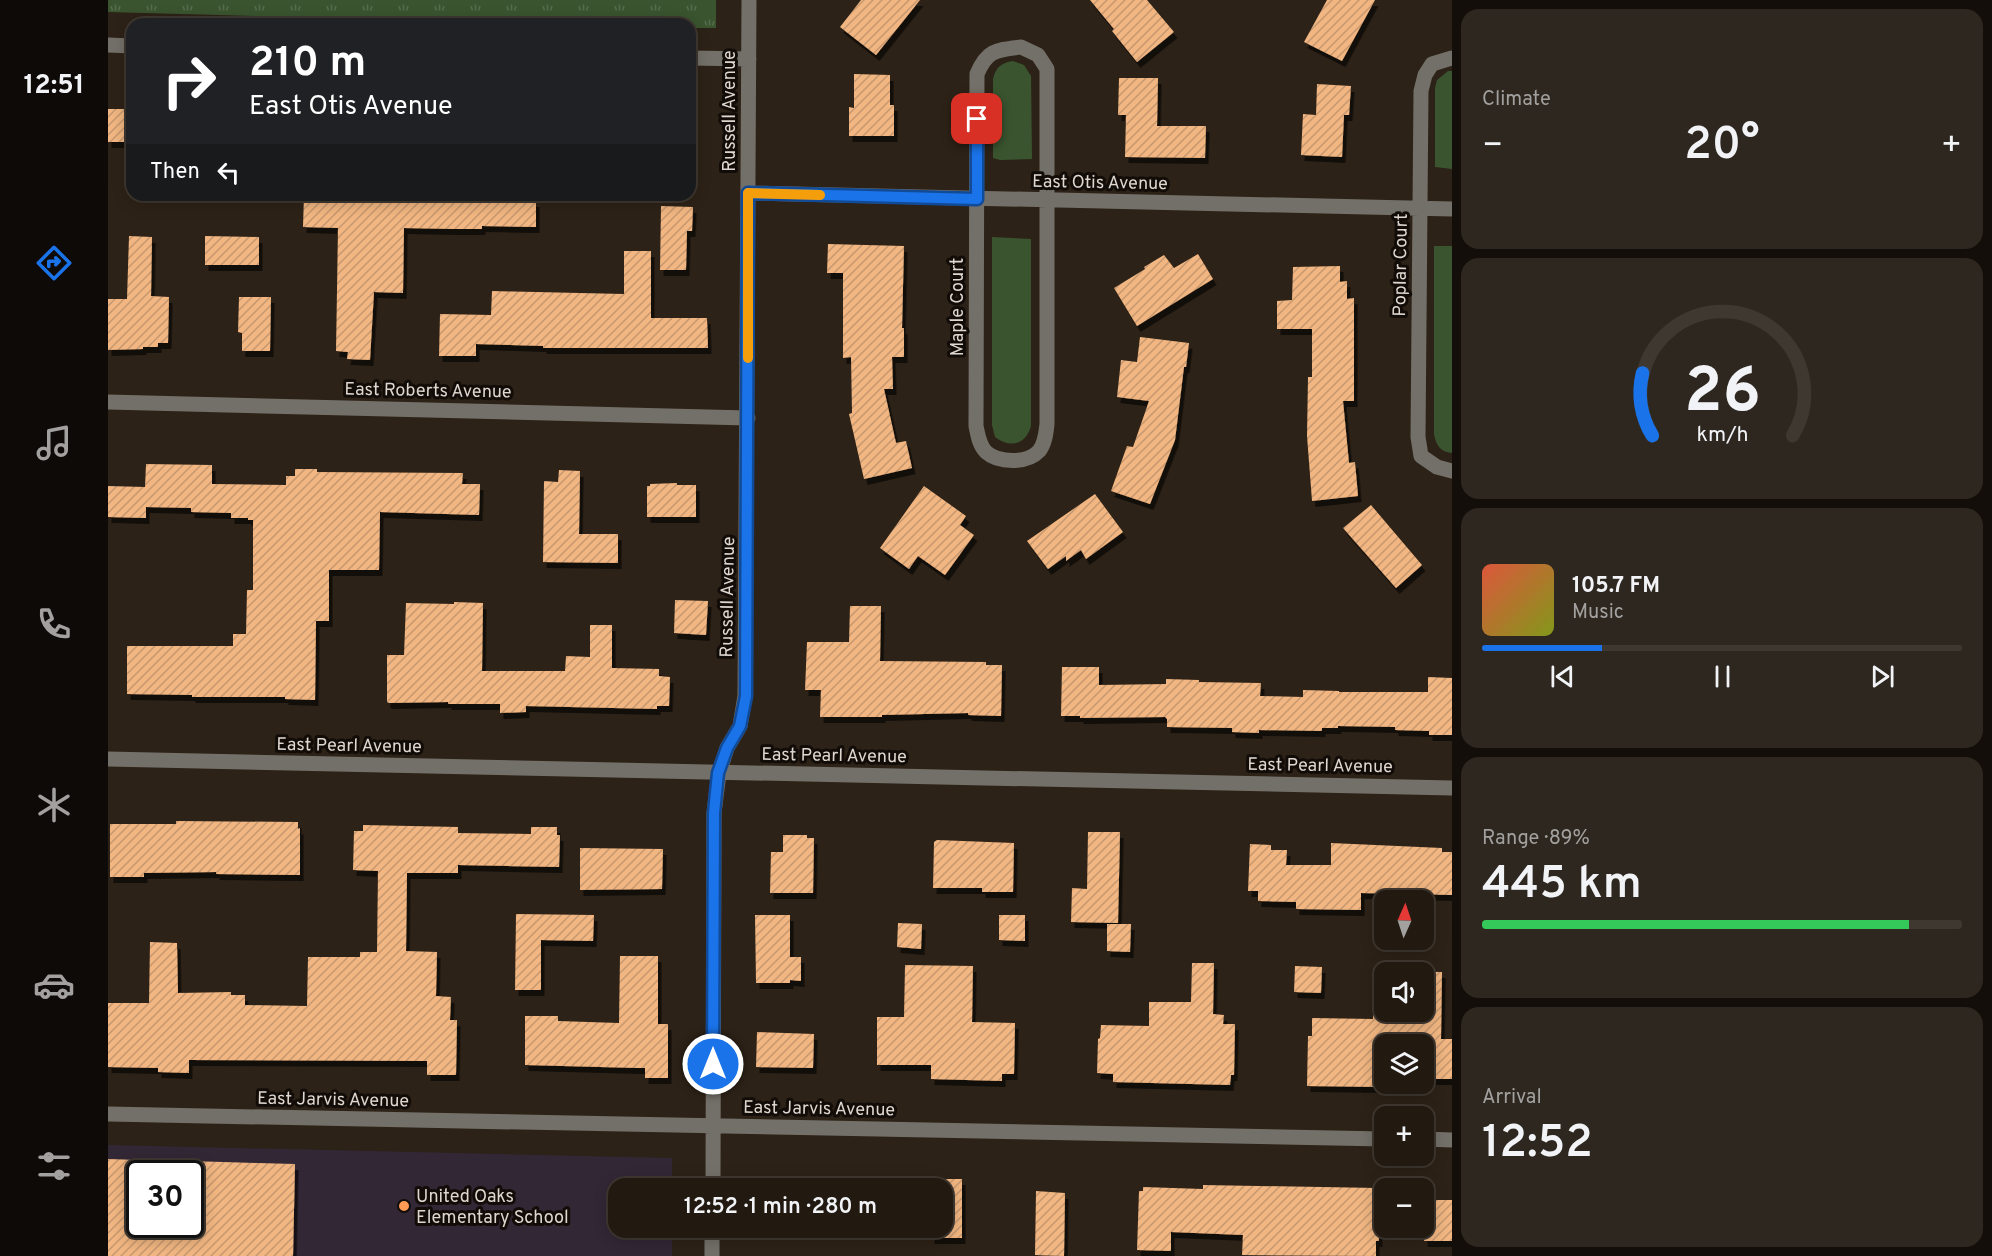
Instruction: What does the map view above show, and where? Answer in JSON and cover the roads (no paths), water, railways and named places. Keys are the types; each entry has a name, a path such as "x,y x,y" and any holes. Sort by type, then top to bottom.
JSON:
{"street":[{"name":"Russell Avenue","path":"713,1178 714,813 718,773 727,748 740,726 746,696 749,0"},
{"path":"108,45 126,46"},
{"name":"Maple Court","path":"1021,48 1038,55 1047,69 1047,200 1045,437 1039,451 1030,457 1002,460 987,452 980,441 976,426 977,74 984,59 1001,49 1021,48"},
{"path":"696,58 749,59"},
{"name":"Poplar Court","path":"1452,58 1432,64 1425,75 1420,91 1418,437 1421,456 1437,467 1452,471"},
{"name":"East Otis Avenue","path":"748,193 1452,209"},
{"name":"East Roberts Avenue","path":"108,402 748,418"},
{"name":"East Pearl Avenue","path":"108,759 1452,788"},
{"name":"East Jarvis Avenue","path":"108,1114 1374,1139"},
{"path":"1434,1139 1452,1140"},
{"path":"712,1238 712,1256"}],"place":[{"name":"United Oaks Elementary School","path":"404,1206"}]}
